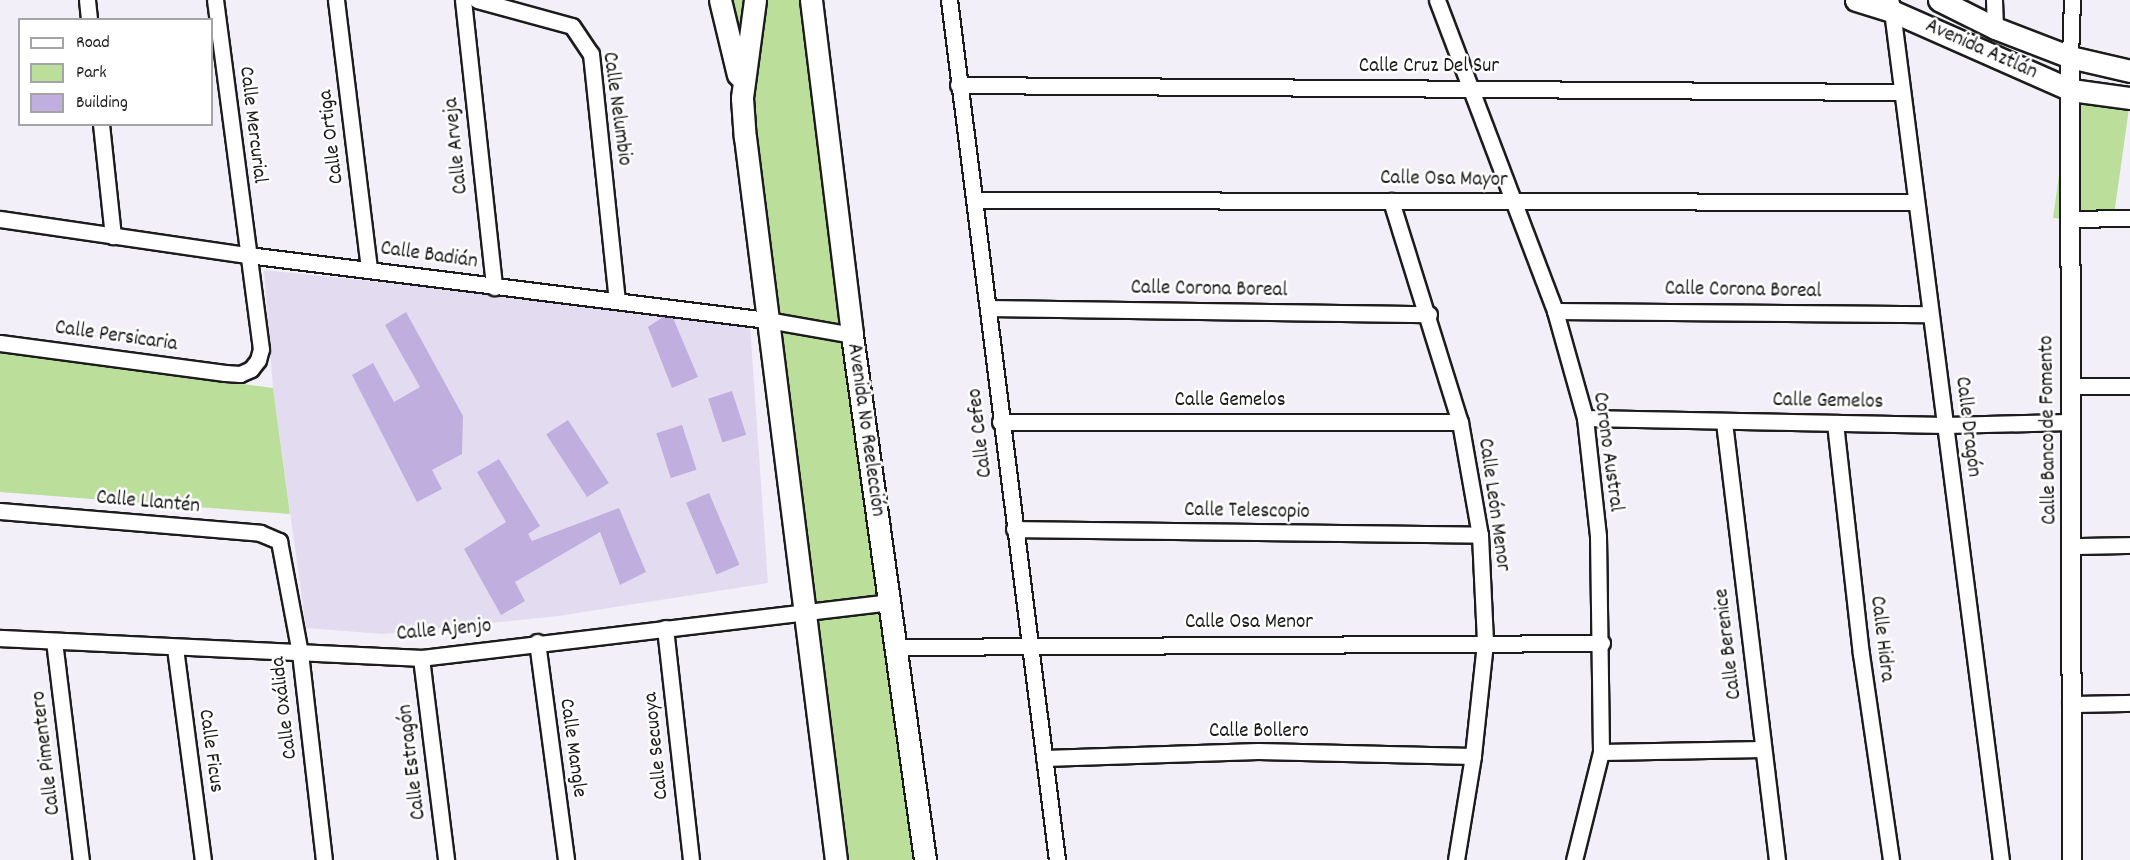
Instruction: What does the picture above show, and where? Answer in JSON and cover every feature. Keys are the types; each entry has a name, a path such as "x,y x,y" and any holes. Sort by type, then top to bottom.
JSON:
{"main road":[{"path":"720,0 742,98 767,320 836,860"},
{"path":"742,98 755,0"},
{"name":"Avenida No Reelección","path":"811,0 852,335 925,860"},
{"name":"Avenida Aztlán","path":"1856,0 1891,6 2071,90 2130,98"},
{"name":"Avenida Aztlán","path":"1939,0 1995,28 2070,57 2130,71"}],"street":[{"path":"87,0 89,18"},
{"name":"Calle Mercurial","path":"215,0 248,255"},
{"name":"Calle Ortiga","path":"336,0 369,268"},
{"name":"Calle Arveja","path":"463,0 494,287"},
{"name":"Calle Nelumbio","path":"477,0 572,26 591,54 617,300"},
{"name":"Calle Cefeo","path":"949,0 958,85 975,200 1000,422 1058,860"},
{"name":"Corono Austral","path":"1437,0 1473,87 1555,311 1585,418 1598,536 1602,643 1601,752 1574,860"},
{"path":"1994,0 1995,28"},
{"name":"Calle Banco de Fomento","path":"2072,0 2070,57 2072,860"},
{"name":"Calle Dragón","path":"1891,6 1914,202 1946,425 2001,860"},
{"name":"Calle Cruz Del Sur","path":"958,85 1207,89 1473,87 1900,92"},
{"path":"101,126 113,236"},
{"name":"Calle Osa Mayor","path":"975,200 1914,202"},
{"name":"Calle León Menor","path":"1391,201 1429,314 1460,422 1480,536 1485,643 1473,756 1456,860"},
{"name":"Calle Badián","path":"0,219 248,255 369,268 494,287 617,300 767,320 852,335"},
{"path":"2070,219 2130,219"},
{"name":"Calle Persicaria","path":"0,343 225,373 251,369 261,349 248,255"},
{"name":"Calle Corona Boreal","path":"988,308 1429,314"},
{"name":"Calle Corona Boreal","path":"1555,311 1930,314"},
{"path":"2070,386 2130,386"},
{"name":"Calle Gemelos","path":"1585,418 1946,425 2070,422"},
{"name":"Calle Gemelos","path":"1000,422 1460,422"},
{"name":"Calle Berenice","path":"1724,422 1777,860"},
{"name":"Calle Hidra","path":"1835,423 1861,654 1891,860"},
{"name":"Calle Llantén","path":"0,511 260,533 279,541 284,551"},
{"name":"Calle Telescopio","path":"1014,529 1480,536"},
{"path":"2073,546 2130,545"},
{"name":"Calle Oxálida","path":"284,551 300,653 324,860"},
{"name":"Calle Ajenjo","path":"0,638 421,658 803,610 890,602"},
{"name":"Calle Secuoya","path":"665,628 691,860"},
{"name":"Calle Pimentero","path":"54,641 81,860"},
{"name":"Calle Mangle","path":"537,642 566,860"},
{"name":"Calle Osa Menor","path":"896,647 1029,643 1602,643"},
{"name":"Calle Ficus","path":"175,648 203,860"},
{"name":"Calle Estragón","path":"421,658 446,860"},
{"path":"2070,704 2130,703"},
{"path":"1601,752 1763,749"},
{"name":"Calle Bollero","path":"1044,758 1258,752 1473,756"}],"shaded area":[{"path":"264,270 671,312 750,326 768,583 558,616 383,634 306,628 273,388"}],"green space":[{"path":"720,0 811,0 927,860 835,860 742,98"},
{"path":"2071,90 2130,98 2112,226 2053,218"},
{"path":"0,352 273,388 290,514 0,492"}],"building":[{"path":"406,312 463,416 462,454 432,470 442,489 417,502 352,375 373,363 394,402 420,387 385,325"},
{"path":"663,317 673,318 698,377 672,388 648,327"},
{"path":"732,391 746,435 722,442 708,399"},
{"path":"568,420 609,483 587,497 546,434"},
{"path":"682,425 697,470 671,478 656,433"},
{"path":"499,459 540,526 528,534 532,541 619,508 646,572 620,585 600,532 515,582 525,601 501,615 464,549 506,522 477,472"},
{"path":"709,493 739,565 716,575 686,503"}]}
